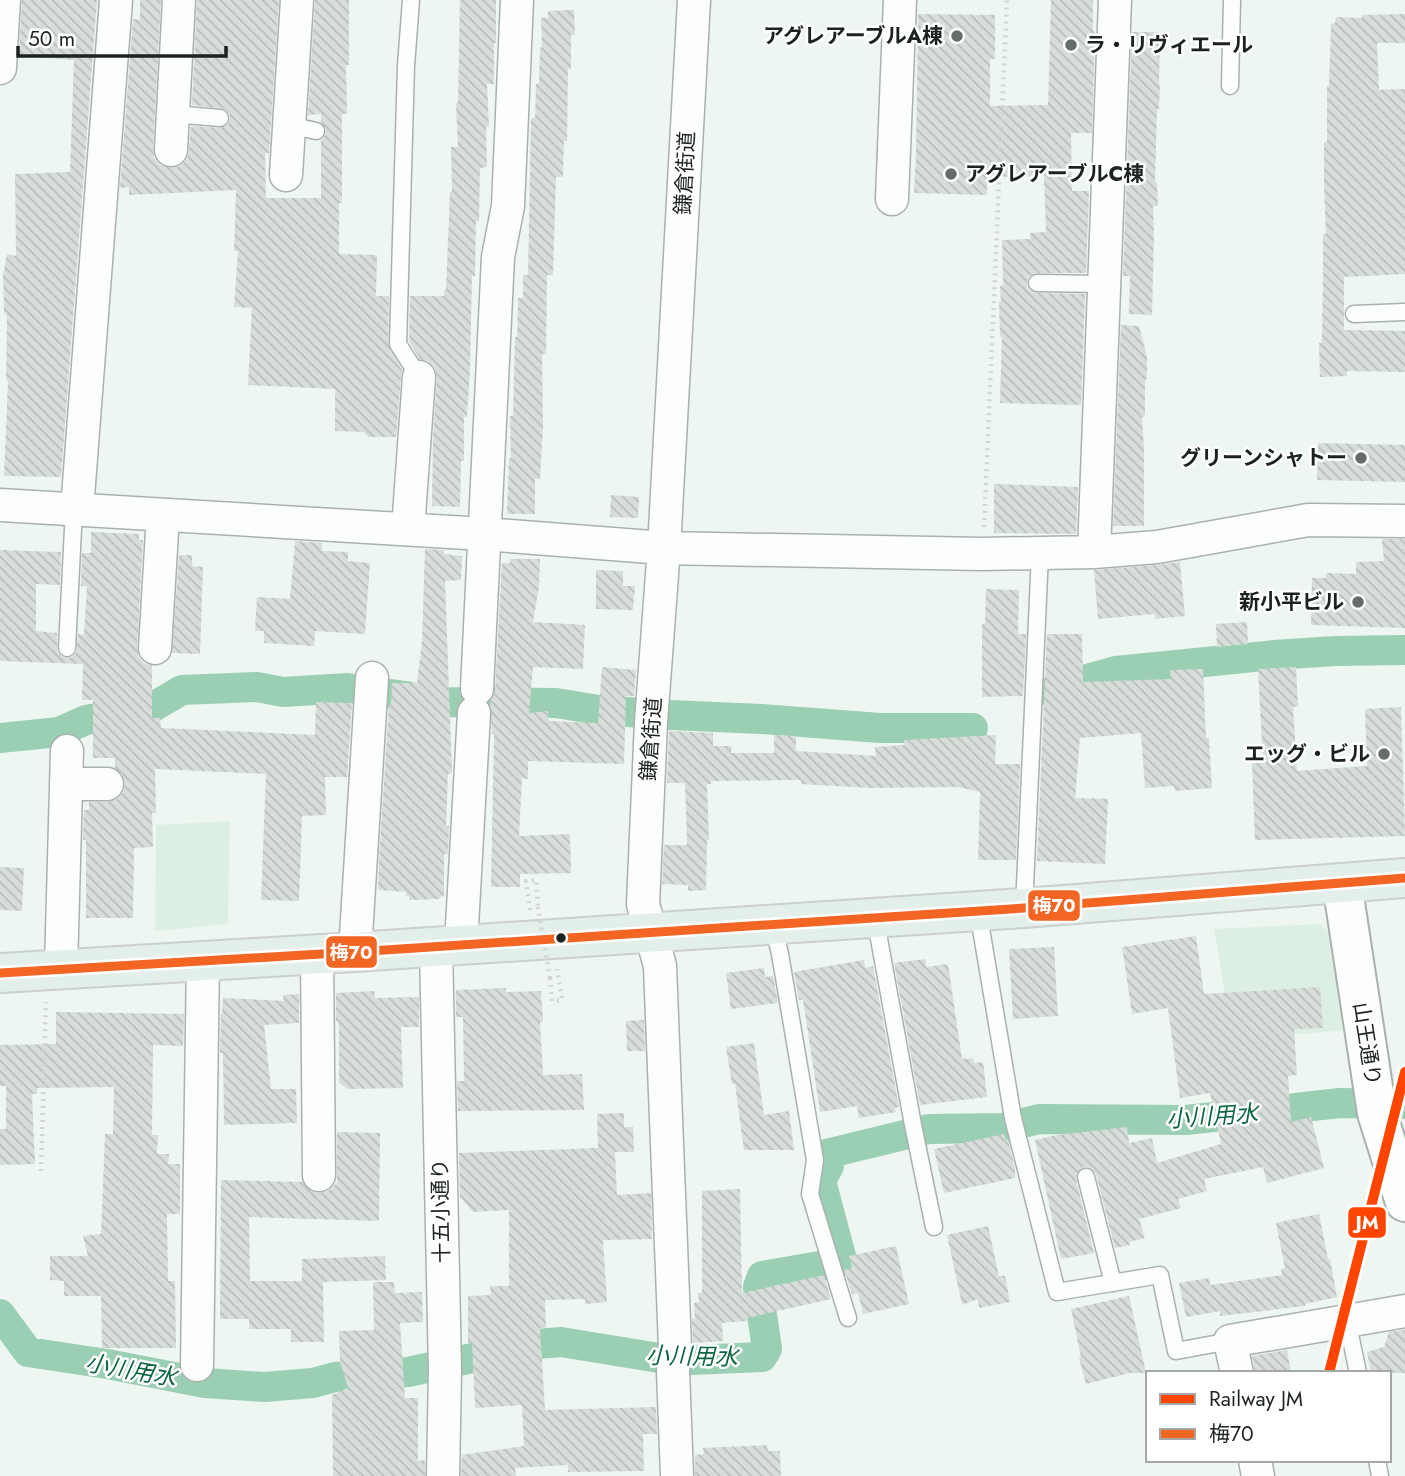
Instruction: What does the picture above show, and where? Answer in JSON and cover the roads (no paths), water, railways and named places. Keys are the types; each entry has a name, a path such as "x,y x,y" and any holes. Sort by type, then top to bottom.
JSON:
{"main road":[{"path":"0,973 53,985 203,961 1024,908 1405,878"}],"street":[{"path":"0,68 4,0"},
{"path":"76,509 116,0"},
{"path":"171,150 179,0"},
{"path":"286,175 303,128 297,0"},
{"name":"十五小通り","path":"443,1476 449,945 476,701 498,257 508,206 517,0"},
{"name":"鎌倉街道","path":"677,1476 660,966 643,904 694,0"},
{"path":"892,199 900,0"},
{"path":"1094,552 1115,0"},
{"path":"408,529 419,377"},
{"path":"0,505 408,529 664,548 982,554 1094,552 1157,547 1308,520 1405,521"},
{"path":"155,648 163,515"},
{"path":"355,952 371,690"},
{"path":"53,985 67,751"},
{"path":"66,784 107,785"},
{"name":"山王通り","path":"1342,883 1376,1101 1405,1202"},
{"path":"317,954 319,1175"},
{"path":"197,1365 203,961"},
{"path":"1237,1371 1230,1341 1405,1311"}],"lane":[{"path":"411,0 406,65 398,344 419,377"},
{"path":"1230,86 1232,0"},
{"path":"173,114 220,118"},
{"path":"1037,283 1104,284"},
{"path":"1354,314 1405,312"},
{"path":"67,648 76,509"},
{"path":"1024,908 1040,554"},
{"path":"978,911 1013,1118 1057,1292 1160,1275 1176,1351 1230,1341"},
{"path":"874,917 934,1227"},
{"path":"773,924 815,1160 810,1194 848,1318"},
{"path":"1086,1177 1113,1283"},
{"path":"1348,1320 1358,1371"}],"waterway":[{"path":"1051,692 1065,685 1116,671 1274,655 1405,650"},
{"path":"0,738 59,732 86,720 153,707 182,690 257,687 283,692 348,688 432,702 556,703 599,710 880,728 973,728"},
{"name":"小川用水","path":"0,1314 28,1352 205,1383 264,1387 313,1383 335,1377 408,1372 537,1344 561,1342 659,1358 691,1360 762,1357 767,1349 758,1287 762,1276 837,1263 841,1256 821,1181 829,1166 826,1154 929,1129 1003,1128 1039,1119 1186,1120 1340,1103 1405,1104"}],"rail line":[{"name":"JM","path":"1330,1371 1405,1072"}],"place":[{"name":"アグレアーブルA棟","path":"957,36"},
{"name":"ラ・リヴィエール","path":"1071,45"},
{"name":"アグレアーブルC棟","path":"951,174"},
{"name":"グリーンシャトー","path":"1361,458"},
{"name":"新小平ビル","path":"1358,602"},
{"name":"エッグ・ビル","path":"1384,754"}]}
